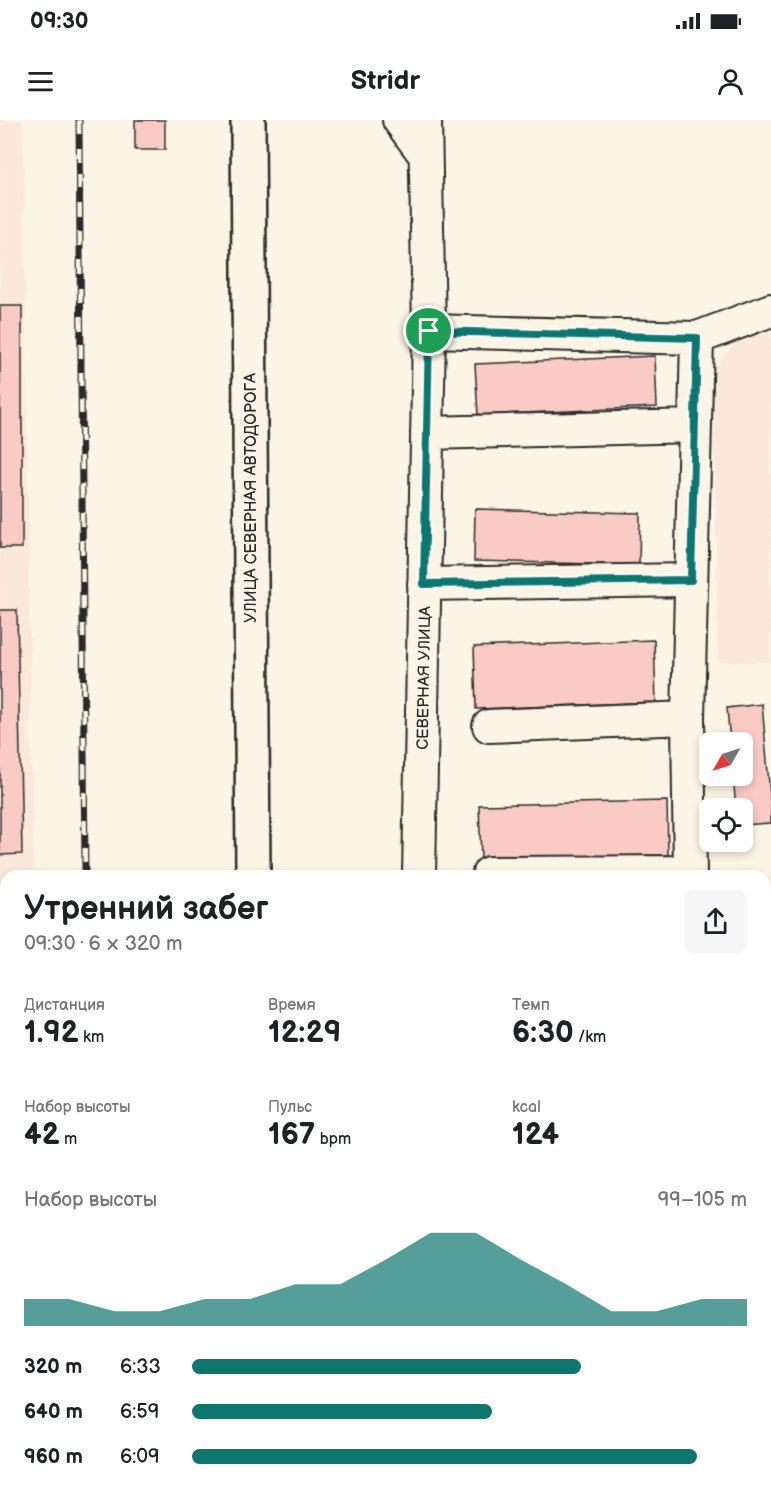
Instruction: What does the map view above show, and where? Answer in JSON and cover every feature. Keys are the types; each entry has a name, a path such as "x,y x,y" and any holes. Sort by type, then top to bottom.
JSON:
{"main road":[{"name":"УЛИЦА СЕВЕРНАЯ АВТОДОРОГА","path":"248,120 253,870"}],"street":[{"path":"399,120 425,155"},
{"name":"СЕВЕРНАЯ УЛИЦА","path":"419,870 429,331 425,120"},
{"path":"429,331 697,338 771,310"},
{"path":"690,870 688,718 697,338"},
{"path":"427,433 695,426"},
{"path":"424,584 691,580"},
{"path":"489,726 688,718"}],"shaded area":[{"path":"0,120 23,120 33,870 0,870"},
{"path":"771,332 771,662 718,662 713,368 743,333"}],"building":[{"path":"135,120 165,120 165,150 135,150"},
{"path":"0,306 22,306 22,548 0,548"},
{"path":"655,356 657,407 478,415 475,364"},
{"path":"475,509 640,513 639,565 474,561"},
{"path":"0,610 17,610 22,854 0,855"},
{"path":"654,640 656,702 476,709 474,647"},
{"path":"762,704 771,823 753,824 753,798 735,798 734,786 753,786 753,732 729,732 727,708"},
{"path":"667,801 668,855 481,858 479,805"}],"railway":[{"path":"79,120 85,870"}],"route":[{"path":"429,331 697,338 691,580 424,584 429,331"}]}
